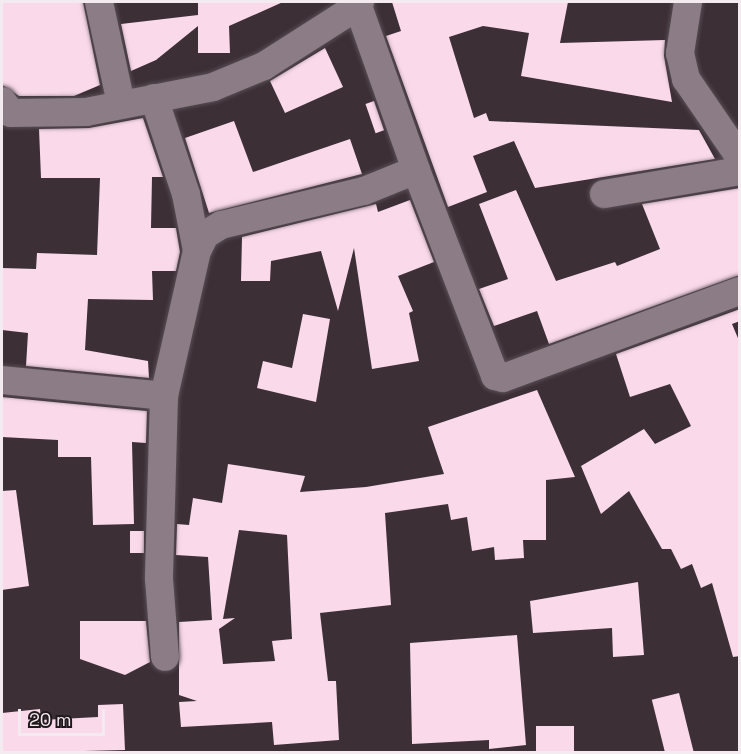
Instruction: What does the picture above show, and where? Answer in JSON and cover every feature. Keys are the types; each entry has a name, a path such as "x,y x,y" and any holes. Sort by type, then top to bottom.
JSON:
{"street":[{"path":"99,2 121,104"},
{"path":"688,2 680,53 686,79 740,158"},
{"path":"2,101 11,112 86,112 213,87 264,66 359,4 416,170 495,376 503,378 740,291"},
{"path":"154,98 186,194 197,251"},
{"path":"165,657 159,579 164,396 197,251 205,235 221,225 364,191 416,170"},
{"path":"604,194 740,171"},
{"path":"2,380 164,396"}],"building":[{"path":"2,2 83,2 100,85 74,96 19,96 2,85"},
{"path":"198,2 283,2 229,26 230,53 198,53 198,26 156,60 131,71 121,24 198,15"},
{"path":"392,2 568,2 560,43 665,40 664,56 672,102 521,76 529,33 483,26 449,37 474,118 486,113 489,121 699,130 715,159 535,188 514,141 473,156 487,192 448,207 386,36 401,31"},
{"path":"325,48 343,87 285,113 270,81"},
{"path":"374,101 384,130 376,133 365,104"},
{"path":"143,118 163,177 152,177 151,228 176,228 180,252 176,271 152,271 153,300 88,299 85,350 148,361 149,378 26,366 28,333 2,330 2,268 36,269 37,253 97,255 100,178 41,178 39,129 89,128"},
{"path":"234,121 253,172 350,139 362,174 209,213 185,138"},
{"path":"740,188 740,275 549,344 537,311 494,326 479,289 508,279 479,204 516,190 556,281 615,262 617,266 660,249 642,204"},
{"path":"410,200 434,262 398,276 413,311 409,313 419,361 372,369 354,248 338,311 321,251 271,261 270,281 241,281 242,237 376,204 378,212"},
{"path":"740,309 740,321 732,324 740,343 740,656 733,657 712,583 701,588 692,564 681,569 671,549 662,549 629,491 601,514 581,466 644,429 655,444 691,426 670,384 630,397 616,354"},
{"path":"303,314 330,319 316,402 257,388 263,361 292,368"},
{"path":"537,390 575,477 546,480 546,540 523,540 524,558 495,560 494,547 472,551 467,517 451,520 448,504 385,513 391,605 320,613 328,681 336,681 339,740 274,745 272,722 181,727 179,702 197,701 179,695 179,622 212,620 208,557 176,555 177,524 189,525 193,498 222,503 228,464 305,476 300,492 366,487 444,474 428,427","holes":["239,530 287,535 292,639 272,641 275,661 223,664 219,629 235,618 223,619"]},
{"path":"2,397 147,411 146,443 132,442 134,524 93,525 91,457 58,457 58,440 2,437"},
{"path":"16,490 29,586 2,590 2,491"},
{"path":"130,531 144,531 144,553 130,553"},
{"path":"638,582 644,655 613,657 612,628 533,633 530,601"},
{"path":"80,621 146,621 150,662 125,675 80,659"},
{"path":"517,635 526,745 489,749 489,740 412,744 410,643"},
{"path":"679,693 694,752 665,752 652,700"},
{"path":"123,704 125,750 2,753 2,713 40,709 41,720 98,717 98,705"},
{"path":"536,726 574,726 574,752 536,752"}]}
